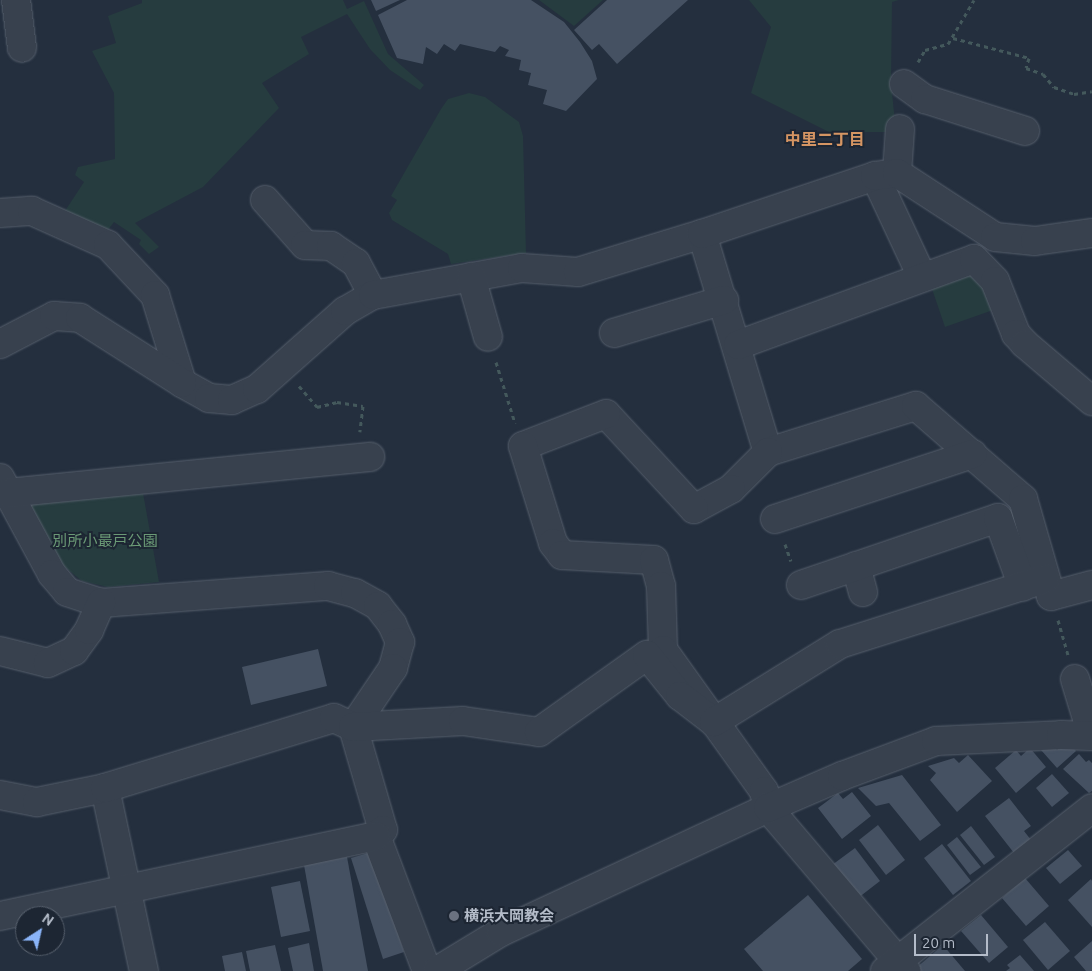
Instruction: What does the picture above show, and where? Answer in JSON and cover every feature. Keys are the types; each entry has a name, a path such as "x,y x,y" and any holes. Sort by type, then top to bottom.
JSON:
{"street":[{"path":"16,0 22,48"},
{"path":"904,84 925,99 1025,130"},
{"path":"900,128 886,175 922,277"},
{"path":"0,344 54,316 80,318 209,398 232,400 256,389 346,311 373,295 522,268 578,272 886,175 995,237 1035,241 1092,233"},
{"path":"265,200 305,245 331,246 356,263 373,295"},
{"path":"0,213 32,211 108,245 155,295 182,383"},
{"path":"702,234 738,345 768,452"},
{"path":"738,345 974,259 995,281 1016,334 1092,402"},
{"path":"471,277 488,337"},
{"path":"614,333 724,300"},
{"path":"1039,587 1023,500 973,454 916,406 768,452 731,489 694,509 606,414 523,446 553,543 562,555 654,560 661,586 663,650 764,791 768,808 896,968 1092,808"},
{"path":"775,520 973,454"},
{"path":"353,727 393,668 400,642 392,624 378,606 355,593 328,586 101,603 67,592 52,574 4,486 363,457"},
{"path":"801,585 998,518 1039,587"},
{"path":"856,566 870,614"},
{"path":"714,722 840,644 870,614 1039,587 1092,585"},
{"path":"0,651 48,664 74,651 89,630 101,603"},
{"path":"0,795 37,802 105,788 334,718 353,727 463,721 540,732 647,655 680,696 714,722"},
{"path":"436,971 501,932 768,808 842,776 936,741 1061,735 1092,736 1075,679"},
{"path":"0,916 128,891 376,836 383,830 353,727"},
{"path":"105,788 144,971"},
{"path":"376,836 427,971"}],"path":[{"path":"904,84 925,50 948,44 953,38 974,0"},
{"path":"953,38 1029,58 1026,68 1043,74 1054,87 1074,94 1092,90"},
{"path":"488,337 523,446"},
{"path":"296,382 317,407 337,402 363,406 363,457"},
{"path":"775,520 801,585"},
{"path":"1039,587 1075,679"}],"green space":[{"path":"142,0 343,0 347,9 364,1 388,54 424,85 420,90 390,70 370,49 347,14 301,37 309,54 262,83 279,108 203,187 135,223 159,247 149,254 139,244 141,240 114,222 102,238 63,214 84,182 75,175 78,167 115,159 114,93 92,51 116,43 108,16 142,3"},
{"path":"539,0 603,0 574,26"},
{"path":"749,0 899,0 892,2 891,83 896,132 829,132 751,93 771,27"},
{"path":"469,93 485,97 519,122 523,136 526,253 451,264 448,254 392,220 389,213 397,200 391,196 441,109 448,99"},
{"path":"976,272 996,309 945,327 932,289"},
{"name":"別所小最戸公園","path":"143,493 159,582 108,587 82,581 61,564 30,504"}],"building":[{"path":"371,0 400,0 376,11"},
{"path":"407,0 531,0 564,22 592,61 597,79 566,111 543,104 547,90 528,85 531,73 519,70 521,60 505,56 509,50 500,46 495,52 460,44 455,51 444,44 437,54 426,47 423,64 397,58 378,15"},
{"path":"607,0 688,0 617,64 599,44 592,50 574,30"},
{"path":"318,649 327,686 251,705 242,667"},
{"path":"1067,741 1076,751 1057,768 1041,750 1050,742 1057,750"},
{"path":"1030,748 1046,767 1016,793 995,768 1016,750 1021,756"},
{"path":"1079,754 1086,762 1089,760 1092,763 1092,791 1089,793 1063,769"},
{"path":"968,755 992,781 957,812 930,780 936,773 928,766 954,758 959,763"},
{"path":"1052,774 1069,793 1052,807 1036,788"},
{"path":"902,775 941,825 920,841 889,803 876,806 858,788"},
{"path":"852,792 871,816 842,839 818,808 838,793 843,799"},
{"path":"1009,798 1031,826 1024,831 1031,840 1014,853 985,816"},
{"path":"878,825 905,860 886,875 859,840"},
{"path":"971,826 995,857 984,865 960,835"},
{"path":"957,837 981,867 970,875 947,845"},
{"path":"942,844 971,881 953,895 924,858"},
{"path":"855,848 880,881 858,898 832,865"},
{"path":"1068,850 1082,866 1060,884 1046,868"},
{"path":"372,852 404,952 383,959 351,858"},
{"path":"347,857 368,971 323,971 304,865"},
{"path":"1025,878 1049,906 1026,926 1002,898"},
{"path":"1091,879 1092,881 1092,927 1068,900"},
{"path":"300,881 310,931 281,937 271,887"},
{"path":"808,895 862,959 848,971 763,971 744,949"},
{"path":"981,915 1008,947 989,963 961,931"},
{"path":"1045,922 1070,951 1048,970 1023,940"},
{"path":"1092,941 1092,971 1086,971 1074,957"},
{"path":"309,943 314,971 293,971 288,948"},
{"path":"275,945 281,971 250,971 246,951"},
{"path":"943,945 965,971 919,971 916,968"},
{"path":"242,952 246,971 225,971 222,956"},
{"path":"1020,955 1034,971 1006,971 1010,968 1007,965"}],"place":[{"name":"横浜大岡教会","path":"454,916"}],"district":[{"name":"中里二丁目","path":"825,139"}]}
